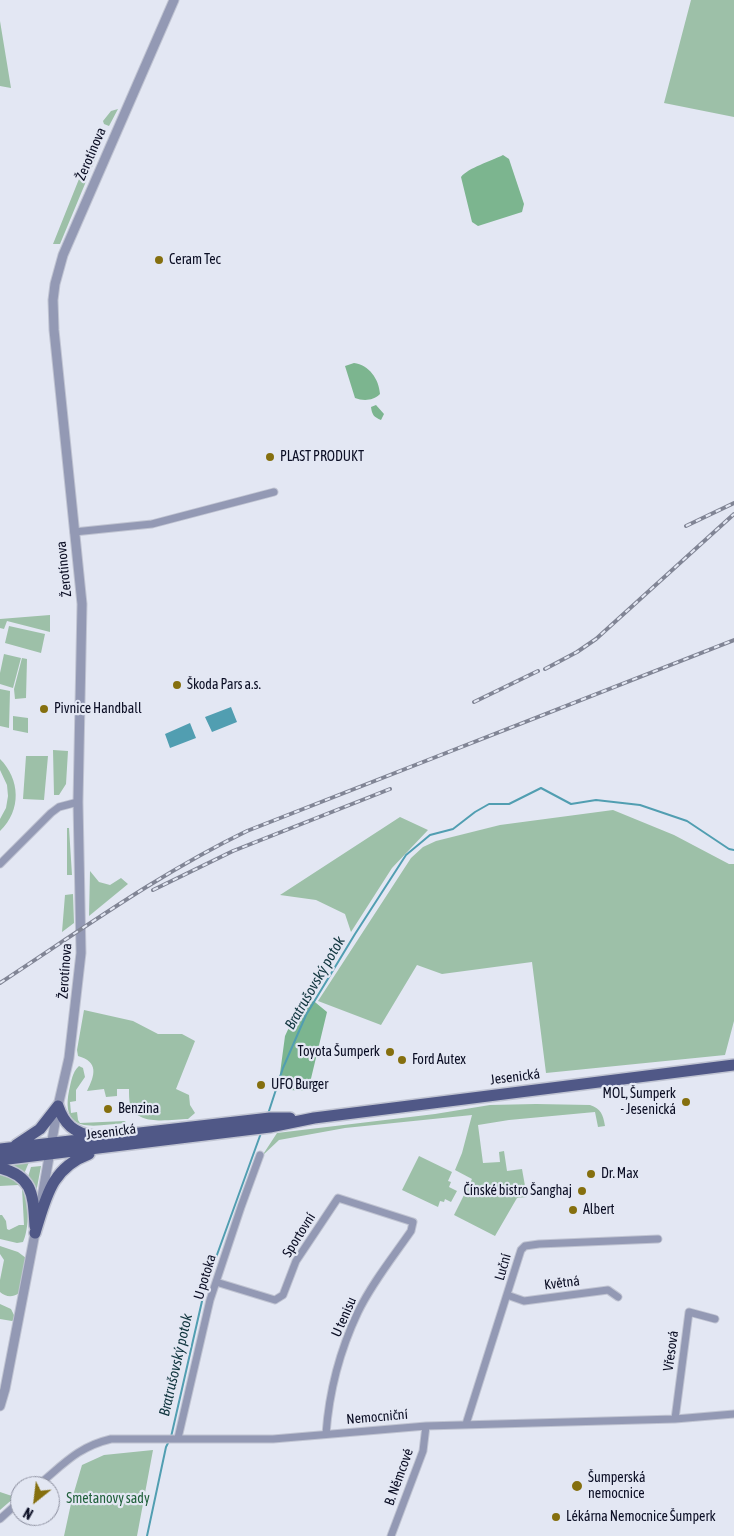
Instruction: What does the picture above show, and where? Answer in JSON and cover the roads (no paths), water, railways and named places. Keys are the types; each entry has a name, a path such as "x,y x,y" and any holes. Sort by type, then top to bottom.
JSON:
{"main road":[{"name":"Jesenická","path":"0,1160 50,1149 314,1118 734,1064"},
{"path":"58,1106 61,1116 72,1129 105,1143"},
{"path":"5,1149 28,1139 40,1129 58,1106"},
{"path":"35,1233 53,1182 71,1163 105,1143"},
{"name":"Jesenická","path":"5,1149 50,1149"},
{"path":"0,1168 18,1174 28,1184 33,1198 35,1233"}],"street":[{"name":"Žerotínova","path":"0,1406 12,1353 72,1040 81,964 78,802 82,604 54,330 53,300 55,284 64,255 113,137 174,0"},
{"name":"Žerotínova","path":"74,532 152,524 274,492"},
{"path":"0,864 51,813 59,807 78,802"},
{"name":"U potoka","path":"173,1438 210,1300 260,1155"},
{"name":"Sportovní","path":"216,1282 275,1300 283,1295 296,1261 338,1198 414,1222"},
{"name":"U tenisu","path":"326,1434 328,1405 341,1355 358,1312 414,1222"},
{"name":"Luční","path":"466,1424 521,1250 525,1246 658,1239"},
{"name":"Květná","path":"507,1295 524,1301 608,1290 618,1297"},
{"name":"Vřesová","path":"675,1419 689,1312 715,1319"},
{"name":"Nemocniční","path":"49,1476 78,1451 93,1443 110,1439 273,1439 426,1426 675,1419 734,1414"},
{"name":"B. Němcové","path":"391,1536 423,1451 426,1426"},
{"path":"0,1519 10,1510"}],"water":[{"path":"231,707 237,722 212,732 205,717"},
{"path":"190,723 196,738 170,748 165,734"}],"waterway":[{"name":"Bratrušovský potok","path":"268,1114 283,1068 306,1015 406,855 430,835 453,829 489,804 509,804 541,788 571,804 596,800 640,805 687,821 729,849 734,850"},
{"name":"Bratrušovský potok","path":"171,1437 205,1288 261,1133"},
{"name":"Bratrušovský potok","path":"147,1536 166,1447 169,1441"}],"railway":[{"path":"686,526 734,503"},
{"path":"545,669 577,652 596,639 734,514"},
{"path":"0,983 152,884 215,847 247,831 734,640"},
{"path":"474,702 538,671"},
{"path":"153,890 233,851 390,789"}],"place":[{"name":"Ceram Tec","path":"159,260"},
{"name":"PLAST PRODUKT","path":"270,457"},
{"name":"Škoda Pars a.s.","path":"177,685"},
{"name":"Pivnice Handball","path":"44,709"},
{"name":"Toyota Šumperk","path":"390,1052"},
{"name":"Ford Autex","path":"402,1060"},
{"name":"UFO Burger","path":"261,1085"},
{"name":"MOL, Šumperk - Jesenická","path":"686,1102"},
{"name":"Benzina","path":"108,1109"},
{"name":"Dr. Max","path":"591,1174"},
{"name":"Čínské bistro Šanghaj","path":"582,1191"},
{"name":"Albert","path":"573,1210"},
{"name":"Šumperská nemocnice","path":"577,1486"},
{"name":"Lékárna Nemocnice Šumperk","path":"556,1517"}],"park label":[{"name":"Smetanovy sady","path":"108,1499"}]}
